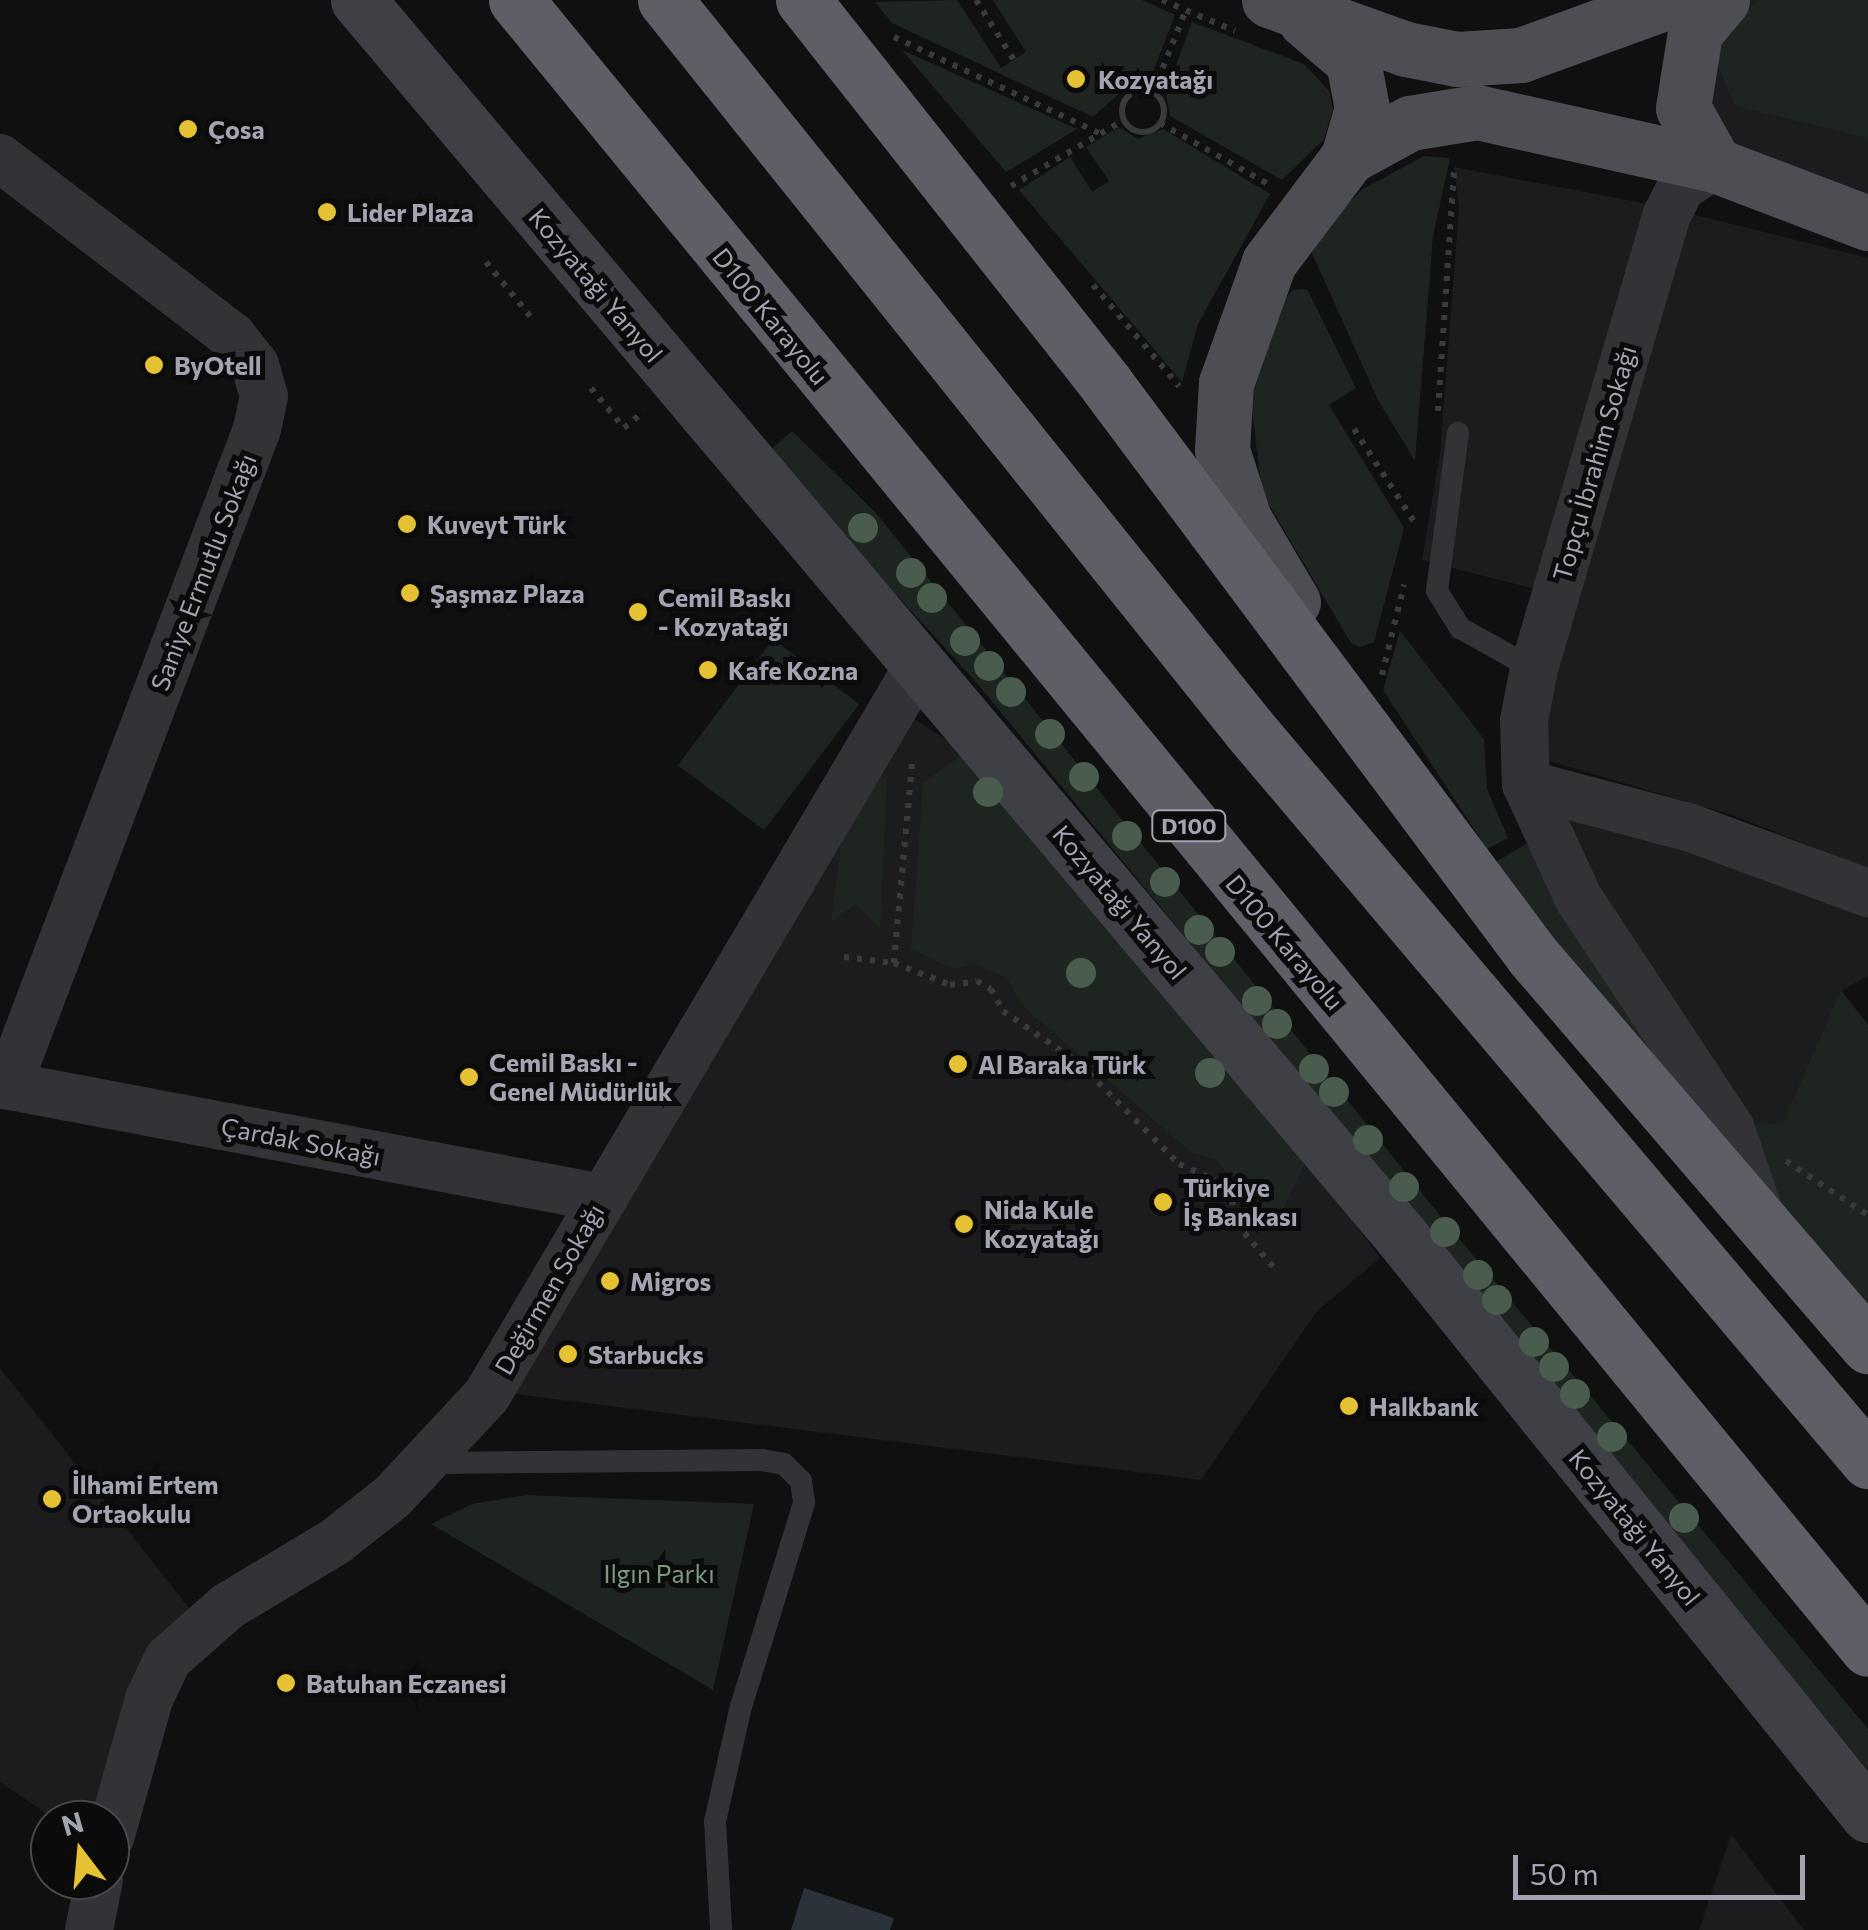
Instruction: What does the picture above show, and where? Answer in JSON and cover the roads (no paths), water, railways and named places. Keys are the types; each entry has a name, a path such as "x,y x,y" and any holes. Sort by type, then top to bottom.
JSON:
{"highway":[{"name":"D100 Karayolu","path":"516,0 1868,1649"},
{"path":"665,0 1249,729 1868,1460"},
{"path":"803,0 1368,729 1532,955 1868,1346"}],"main road":[{"name":"Kozyatağı Yanyol","path":"358,0 1402,1236 1868,1816"},
{"path":"1272,16 1406,50 1458,58 1521,55 1672,0"},
{"path":"1714,164 1683,108 1696,32 1722,0"},
{"path":"1272,16 1353,62 1362,108 1348,157 1269,262 1226,382 1222,450 1244,519 1368,729"},
{"path":"1348,157 1410,123 1477,112 1714,164 1868,223"}],"street":[{"name":"Saniye Ermutlu Sokağı","path":"0,158 233,337 255,365 264,396 258,429 4,1084"},
{"name":"Topçu İbrahim Sokağı","path":"1714,164 1681,187 1667,214 1534,669 1524,721 1526,784 1579,899 1730,1126 1762,1223"},
{"name":"Değirmen Sokağı","path":"121,1800 149,1699 168,1659 228,1606 336,1541 429,1463 487,1395 920,663"},
{"path":"1526,784 1691,828 1868,893"},
{"name":"Çardak Sokağı","path":"4,1084 603,1198"},
{"path":"89,1930 95,1900"}],"lane":[{"path":"1458,433 1437,590 1460,628 1534,669"},
{"path":"429,1463 750,1460 784,1464 800,1480 804,1496 721,1787 713,1850 722,1930"}],"place":[{"name":"Kozyatağı","path":"1076,79"},
{"name":"Çosa","path":"188,129"},
{"name":"Lider Plaza","path":"327,212"},
{"name":"ByOtell","path":"154,365"},
{"name":"Kuveyt Türk","path":"407,524"},
{"name":"Şaşmaz Plaza","path":"410,593"},
{"name":"Cemil Baskı - Kozyatağı","path":"638,612"},
{"name":"Kafe Kozna","path":"708,670"},
{"name":"Al Baraka Türk","path":"958,1064"},
{"name":"Cemil Baskı - Genel Müdürlük","path":"469,1077"},
{"name":"Türkiye İş Bankası","path":"1163,1202"},
{"name":"Nida Kule Kozyatağı","path":"964,1224"},
{"name":"Migros","path":"610,1281"},
{"name":"Starbucks","path":"568,1354"},
{"name":"Halkbank","path":"1349,1406"},
{"name":"İlhami Ertem Ortaokulu","path":"52,1499"},
{"name":"Batuhan Eczanesi","path":"286,1683"}],"park label":[{"name":"Ilgın Parkı","path":"659,1573"}]}
